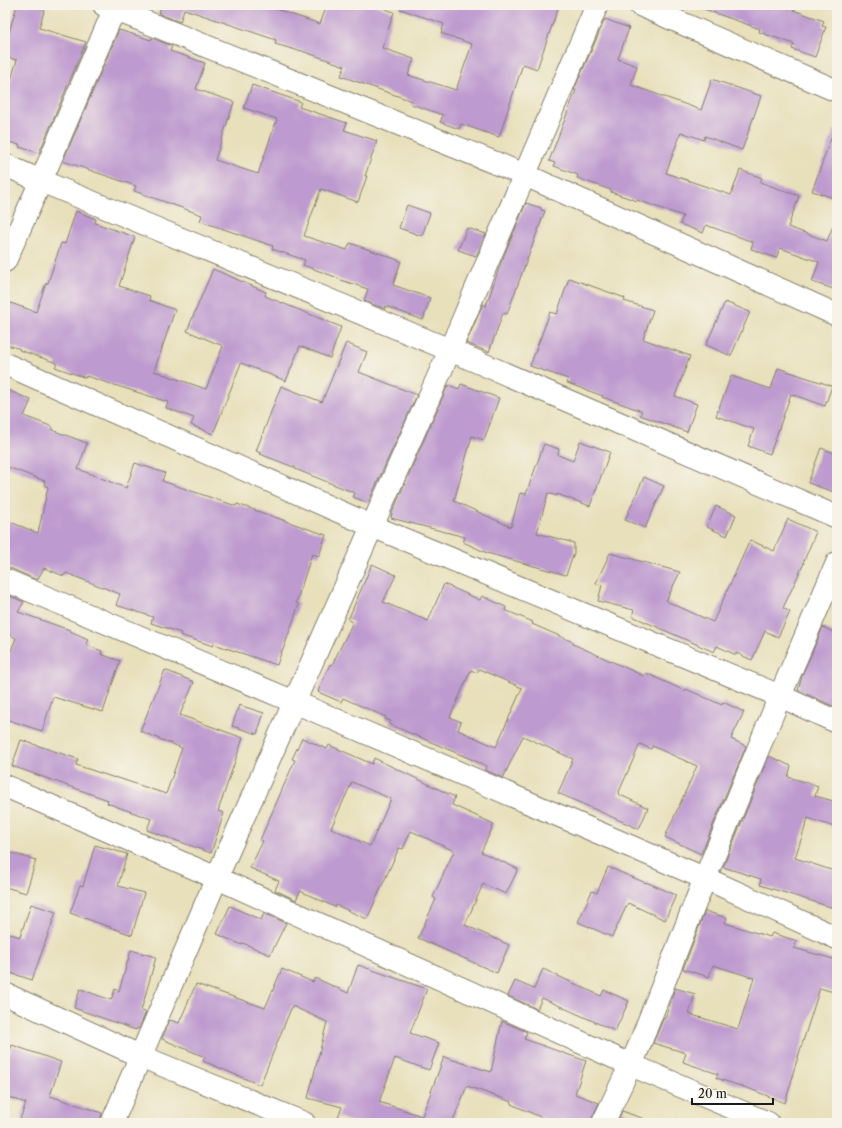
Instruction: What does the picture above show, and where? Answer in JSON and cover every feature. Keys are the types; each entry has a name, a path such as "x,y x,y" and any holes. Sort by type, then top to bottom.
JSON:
{"street":[{"path":"112,1123 217,878 450,350 597,5"},
{"path":"640,5 837,91"},
{"path":"5,261 41,181 112,7 524,175 837,315"},
{"path":"5,165 450,350 837,517"},
{"path":"5,364 372,526 780,696 837,722"},
{"path":"603,1123 637,1051 705,878 837,563"},
{"path":"5,580 705,878 837,938"},
{"path":"5,786 217,878 631,1064 768,1123"},
{"path":"5,994 140,1056 304,1123"}],"building":[{"path":"17,5 46,5 39,28 86,42 39,153 19,147 20,145 5,141 5,100 17,60 5,57 5,46"},
{"path":"161,5 264,5 320,24 327,5 375,5 394,12 382,48 414,59 408,75 456,90 472,44 441,33 444,24 400,9 400,5 559,5 537,69 523,64 499,137 461,124 459,129 440,122 443,115 411,104 412,101 341,76 345,66 299,50 275,44 276,40 184,9 180,22 159,14"},
{"path":"702,5 779,5 824,21 822,26 826,27 815,57 792,49 794,44 759,32 760,29 701,8"},
{"path":"605,19 629,28 618,59 637,66 631,85 701,110 712,79 761,96 742,150 705,136 704,140 681,132 666,173 731,195 740,170 762,178 760,182 799,196 788,227 827,241 835,221 837,222 837,290 812,282 819,262 780,248 776,258 751,249 753,242 706,225 703,233 680,224 683,216 611,192 611,190 577,178 578,175 554,166 555,163 549,161 576,90 574,90"},
{"path":"119,30 151,40 152,38 172,46 170,51 205,63 196,89 234,102 215,160 258,174 277,119 244,108 252,85 301,102 299,107 347,123 344,130 377,141 358,202 321,189 304,236 347,250 350,243 401,261 393,285 430,298 423,320 385,306 385,309 364,301 368,289 303,265 305,260 272,249 273,246 200,221 202,215 134,191 136,186 63,161"},
{"path":"834,130 837,131 837,199 812,191"},
{"path":"526,203 541,208 541,210 545,211 507,314 503,313 489,352 466,343 483,304 486,306 500,265"},
{"path":"407,205 430,213 422,236 399,228"},
{"path":"76,211 96,219 95,223 135,237 119,286 150,296 149,300 175,310 154,371 206,389 223,346 187,331 213,269 266,292 265,296 341,327 330,358 300,346 286,381 241,363 213,434 191,425 194,418 166,408 168,402 86,376 86,378 55,367 57,363 5,344 5,301 36,312 46,283 48,283 61,243 65,244"},
{"path":"467,228 486,234 476,256 458,250"},
{"path":"569,278 625,298 624,301 653,310 643,339 690,356 675,396 697,404 687,432 640,415 642,411 567,383 568,379 530,366 550,312 557,314"},
{"path":"725,302 750,312 731,356 706,345"},
{"path":"346,343 367,352 359,372 417,395 368,503 353,497 355,493 295,469 296,468 256,451 281,386 322,402"},
{"path":"778,368 832,386 825,406 791,394 770,454 748,446 754,429 716,416 731,376 771,389"},
{"path":"461,384 499,398 484,440 472,436 454,501 511,527 520,493 526,494 544,444 559,449 558,455 573,461 580,441 610,452 590,506 557,494 557,496 548,493 537,533 574,543 574,553 566,575 487,553 463,542 465,537 391,518 448,385 459,389"},
{"path":"5,389 31,400 24,416 53,427 52,430 87,443 78,469 126,488 135,463 165,473 162,481 236,506 237,504 326,535 319,556 312,554 296,603 299,604 277,665 214,644 213,646 180,635 181,633 151,623 153,617 116,605 120,594 66,573 64,576 44,568 37,580 10,568 5,568 5,520 38,533 48,487 44,485 45,481 5,466"},
{"path":"821,448 837,454 837,493 808,483"},
{"path":"644,477 664,486 645,528 625,520"},
{"path":"716,506 736,515 727,536 707,527"},
{"path":"788,519 816,532 804,563 783,608 790,612 778,637 765,631 752,660 736,653 736,655 717,646 714,652 632,616 634,610 598,601 602,585 596,583 610,553 680,572 666,601 713,622 750,540 774,551"},
{"path":"372,564 396,575 383,602 428,621 444,584 480,600 482,596 506,607 505,610 533,622 532,624 644,676 646,673 685,691 686,689 722,705 723,702 744,712 731,739 746,746 701,854 665,837 697,766 652,746 651,749 640,744 618,794 648,808 639,829 558,793 573,759 523,736 503,778 485,770 487,766 389,724 391,721 385,719 386,717 343,698 341,702 318,692 330,664 332,665 353,622 348,620","holes":["479,669 522,688 496,747 458,730 461,722 450,717 471,670 477,673"]},
{"path":"5,594 24,602 18,612 70,630 88,639 86,645 102,651 101,654 120,661 103,712 53,697 42,731 5,719 5,666 16,638 6,633 5,634"},
{"path":"823,627 837,634 837,708 798,690 803,673"},
{"path":"165,670 194,682 180,715 243,738 218,811 224,813 211,853 147,830 151,819 107,803 108,800 12,766 21,740 78,759 76,765 166,794 182,748 140,731"},
{"path":"239,705 264,713 257,734 232,726"},
{"path":"302,738 327,749 329,745 372,764 374,758 455,797 452,805 494,824 481,852 518,869 506,894 483,884 465,925 509,945 497,973 418,938 436,899 433,897 454,851 411,831 403,849 399,848 367,919 336,905 335,907 300,891 296,900 275,890 279,881 250,868 263,841 260,840 295,760 292,759","holes":["352,782 391,799 370,846 331,828"]},
{"path":"769,756 791,766 788,777 818,786 815,796 837,802 837,828 808,818 795,858 837,872 837,909 760,885 761,879 723,867"},
{"path":"95,845 127,854 118,886 144,893 132,935 70,913 80,885 83,886"},
{"path":"11,853 36,860 26,893 5,887 5,873"},
{"path":"608,867 676,895 665,920 628,903 612,937 578,922 592,891 597,893"},
{"path":"31,904 56,912 32,980 5,971 5,932 20,937"},
{"path":"230,906 261,920 264,913 286,923 270,955 243,943 242,945 217,934"},
{"path":"705,911 727,918 725,923 770,937 772,933 797,941 794,948 837,960 837,993 820,988 785,1103 750,1089 716,1078 718,1074 683,1062 686,1053 653,1043 664,1017 665,1018 675,988 695,994 689,1014 738,1029 754,978 713,965 709,977 683,969"},
{"path":"131,950 156,957 141,1011 146,1012 139,1029 137,1028 136,1030 74,1008 80,989 111,1000 115,989 119,991"},
{"path":"358,965 427,989 410,1033 439,1043 429,1070 395,1058 379,1102 422,1116 444,1057 491,1072 502,1021 527,1032 524,1039 586,1061 575,1094 599,1103 591,1123 554,1123 511,1104 512,1102 467,1086 452,1123 354,1123 338,1117 342,1107 308,1098 327,1022 292,1006 260,1085 203,1061 205,1057 162,1039 170,1020 179,1023 196,984 265,1008 282,969 313,982 315,978 348,993"},
{"path":"543,969 601,996 604,990 629,1001 615,1031 542,998 537,1009 508,996 515,981 534,989"},
{"path":"12,1045 61,1062 50,1096 102,1113 100,1123 32,1123 20,1119 26,1103 5,1096 5,1065"},
{"path":"622,1111 647,1120 647,1123 617,1123"}]}
